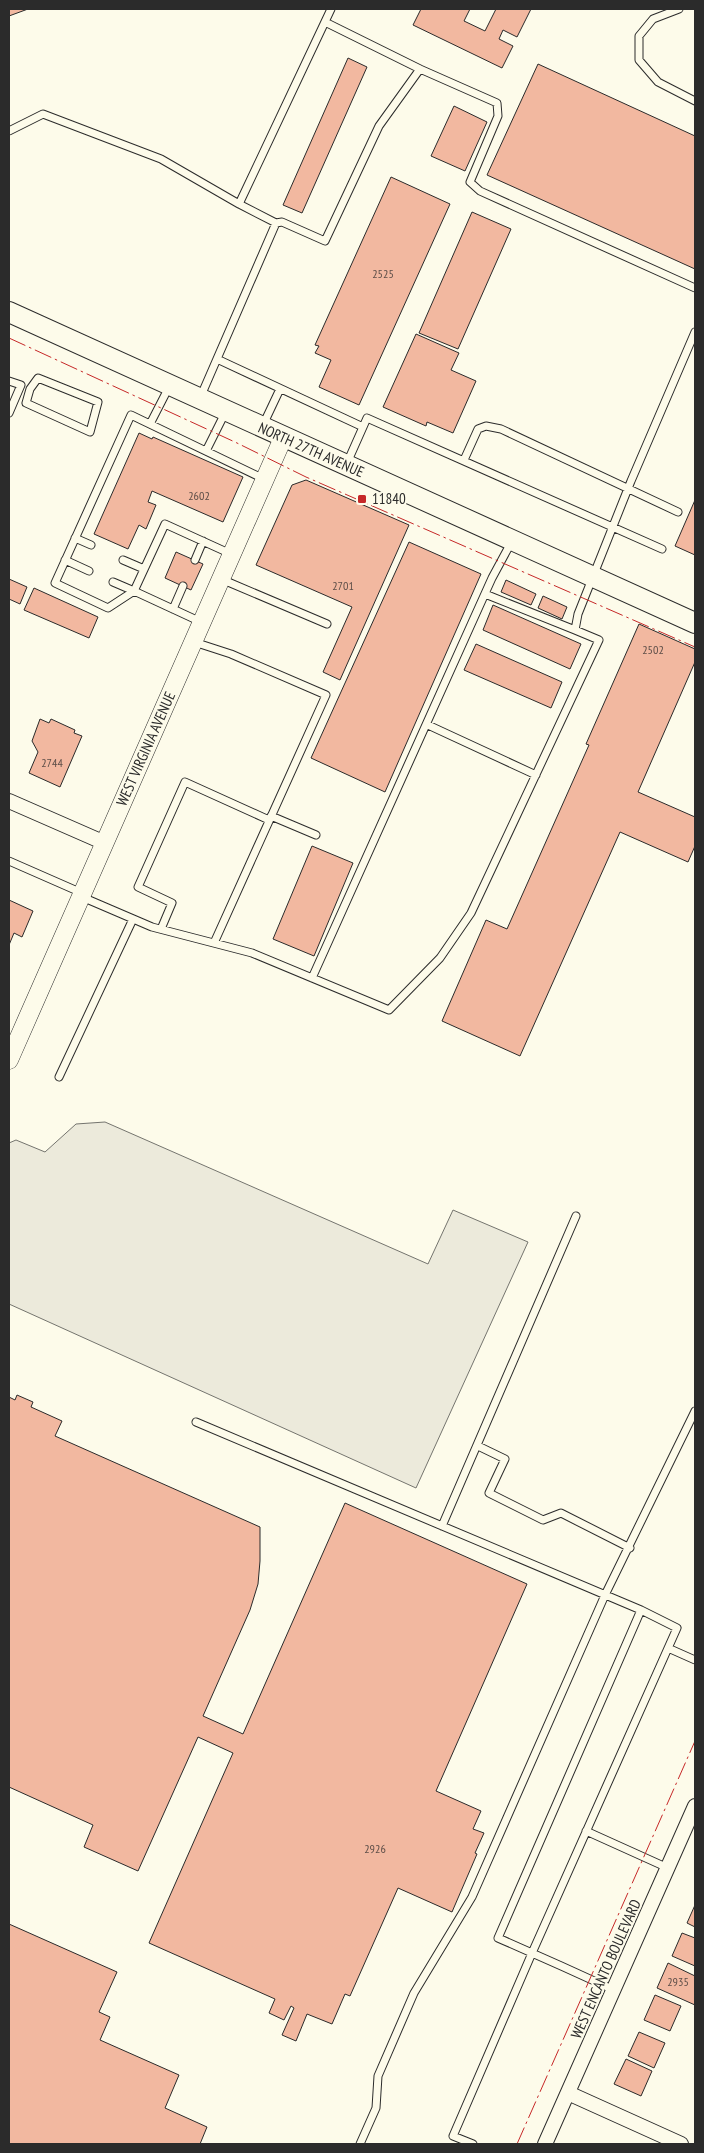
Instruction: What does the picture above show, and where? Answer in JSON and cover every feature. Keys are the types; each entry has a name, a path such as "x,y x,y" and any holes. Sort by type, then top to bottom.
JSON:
{"main road":[{"name":"NORTH 27TH AVENUE","path":"10,316 226,411 695,623"}],"street":[{"name":"WEST VIRGINIA AVENUE","path":"9,1060 283,438"},
{"path":"9,801 105,843"},
{"name":"WEST ENCANTO BOULEVARD","path":"545,2144 669,1869 695,1806"},
{"path":"568,2093 675,2143"}],"lane":[{"path":"238,204 331,9"},
{"path":"680,9 653,19 639,36 639,60 658,82 695,101"},
{"path":"325,22 420,69 497,103 498,116 470,182 480,191 695,288"},
{"path":"9,131 43,114 161,159 238,204 276,223 282,222 326,241 379,126 420,69"},
{"path":"200,400 276,223"},
{"path":"575,630 578,614 592,576 627,489 695,332"},
{"path":"217,359 363,427"},
{"path":"38,378 98,402 90,432 26,403 30,389 38,378"},
{"path":"9,381 30,389"},
{"path":"9,413 21,385"},
{"path":"150,424 170,386"},
{"path":"262,428 280,389"},
{"path":"206,451 226,411"},
{"path":"232,554 165,524 134,591 108,608 54,583 131,415 265,479"},
{"path":"346,465 367,418 613,525 662,549"},
{"path":"464,460 478,429 486,426 501,429 678,512"},
{"path":"75,538 91,545"},
{"path":"312,978 512,540"},
{"path":"194,560 203,541"},
{"path":"65,560 89,571"},
{"path":"123,560 144,569"},
{"path":"221,578 327,624"},
{"path":"113,582 202,622"},
{"path":"173,609 183,586"},
{"path":"9,861 133,919 161,929 252,954 389,1010 440,958 471,913 599,640 486,594"},
{"path":"194,641 231,654 326,695 214,943"},
{"path":"428,725 536,775"},
{"path":"161,929 172,903 138,887 185,782 316,835"},
{"path":"59,1077 133,919"},
{"path":"442,1526 576,1216"},
{"path":"360,2144 376,2108 378,2076 414,1993 472,1897 605,1595 630,1548 695,1411"},
{"path":"196,1422 641,1610 677,1628 532,1953 453,2136 473,2144"},
{"path":"478,1446 505,1459 489,1493 544,1520 561,1512 630,1548"},
{"path":"614,1990 498,1938 641,1610"},
{"path":"668,1648 695,1660"},
{"path":"586,1831 669,1869"}],"shaded area":[{"path":"105,1122 428,1264 453,1210 528,1242 416,1488 9,1304 9,1143 16,1140 45,1152 76,1124"}],"building":[{"path":"9,9 28,9 9,16"},
{"path":"421,9 470,9 464,21 485,31 496,9 531,9 517,37 503,30 499,39 513,46 502,68 413,25"},
{"path":"348,58 367,67 302,213 283,205"},
{"path":"538,64 695,136 695,269 487,175"},
{"path":"454,106 487,122 465,171 431,156"},
{"path":"391,177 450,204 359,405 319,387 331,360 315,353 319,346 315,345"},
{"path":"472,212 511,229 458,349 419,333"},
{"path":"416,334 459,353 451,370 476,381 453,433 427,422 426,426 383,407"},
{"path":"139,433 152,439 153,437 243,477 223,522 152,491 148,502 156,505 146,529 139,525 128,549 94,534"},
{"path":"306,480 409,525 340,680 323,672 352,607 256,565 292,485"},
{"path":"695,500 695,555 675,546"},
{"path":"409,542 481,574 385,792 311,758"},
{"path":"176,552 203,564 191,590 165,578"},
{"path":"9,579 27,587 20,604 9,599"},
{"path":"506,580 536,594 531,605 501,592"},
{"path":"34,588 98,617 89,638 24,610"},
{"path":"543,596 567,607 562,619 538,608"},
{"path":"493,605 581,644 570,669 483,630"},
{"path":"639,624 695,649 695,662 638,792 695,817 695,846 688,862 620,832 520,1056 442,1021 486,920 507,929 589,745 586,744"},
{"path":"476,644 562,682 551,708 464,670"},
{"path":"40,719 49,723 51,719 75,730 74,733 82,736 60,787 29,773 38,752 32,741"},
{"path":"312,846 353,863 314,956 273,939"},
{"path":"9,900 33,911 22,937 14,933 9,945"},
{"path":"17,1395 33,1402 31,1407 62,1421 55,1436 260,1527 258,1584 250,1610 203,1716 243,1734 345,1503 527,1584 436,1791 481,1811 473,1829 484,1833 452,1912 398,1888 350,1996 345,1994 332,2024 307,2014 296,2041 282,2035 294,2008 291,2006 284,2020 269,2013 275,1999 149,1943 233,1753 198,1737 138,1871 84,1847 93,1825 9,1787 9,1397 15,1400"},
{"path":"695,1905 695,1927 687,1923"},
{"path":"9,1924 117,1972 99,2012 110,2017 100,2040 179,2075 165,2108 207,2127 200,2144 9,2144"},
{"path":"682,1933 695,1938 695,1966 672,1956"},
{"path":"668,1963 695,1976 695,2005 657,1988"},
{"path":"655,1995 681,2006 670,2031 644,2020"},
{"path":"639,2032 665,2043 654,2068 628,2056"},
{"path":"626,2059 652,2071 641,2096 614,2084"}],"power":[{"path":"9,338 237,443 306,477 695,647"},
{"path":"517,2144 695,1741"}],"place":[{"name":"11840","path":"362,499"}]}
